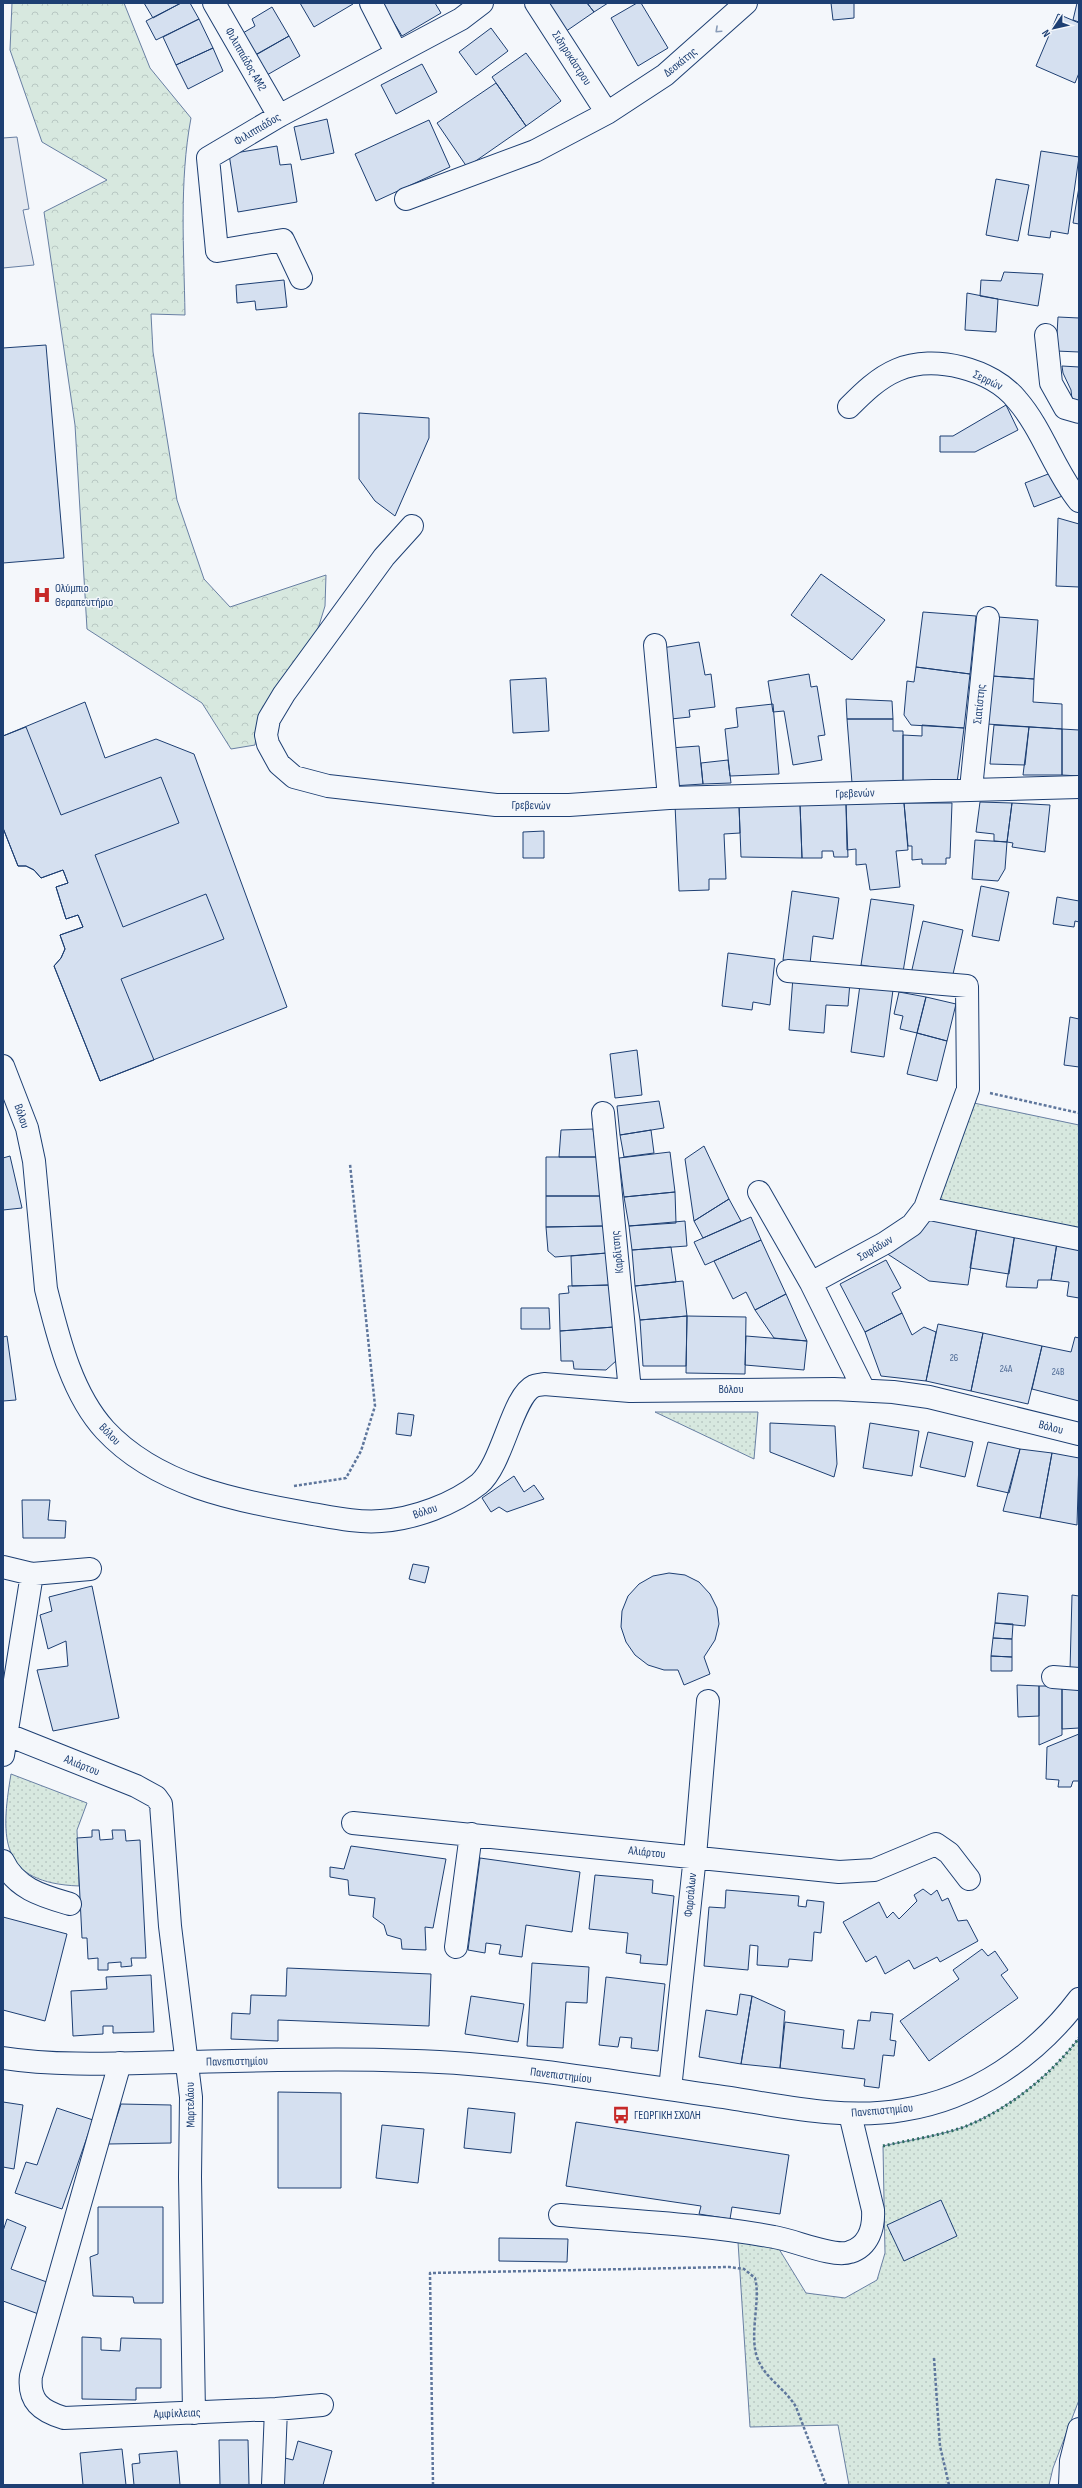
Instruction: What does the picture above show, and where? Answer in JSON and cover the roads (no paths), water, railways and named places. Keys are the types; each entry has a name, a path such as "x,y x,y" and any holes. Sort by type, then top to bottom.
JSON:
{"street":[{"name":"Φιλιππιάδος ΑΜ2","path":"214,3 278,116"},
{"path":"371,3 396,52"},
{"name":"Φιλιππιάδος","path":"301,278 282,240 217,251 208,158 278,116 396,52 461,19 482,3"},
{"name":"Σιδηροκάστρου","path":"536,3 607,114"},
{"name":"Δεσκάτης","path":"406,199 519,158 607,114 665,75 746,3"},
{"path":"1046,335 1051,383 1064,408 1079,412"},
{"name":"Σερρών","path":"849,407 887,375 914,365 946,365 991,379 1005,387 1022,406 1079,501"},
{"name":"Γρεβενών","path":"412,526 384,557 274,709 266,735 268,744 279,764 294,777 315,783 496,805 569,806 669,798 1079,787"},
{"name":"Σιατίστης","path":"971,789 988,618"},
{"path":"655,645 669,798"},
{"name":"Σοφάδων","path":"788,971 967,986 968,1089 925,1208 912,1225 885,1243 811,1283"},
{"name":"Βόλου","path":"3,1066 30,1142 37,1177 46,1289 72,1371 84,1401 101,1425 124,1448 156,1469 194,1485 243,1499 330,1517 383,1521 408,1517 451,1501 480,1483 498,1456 523,1397 533,1387 544,1384 630,1391 864,1390 929,1397 1079,1434"},
{"name":"Καρδίτσης","path":"603,1113 630,1391"},
{"path":"759,1192 811,1283 864,1390"},
{"path":"925,1208 1079,1239"},
{"path":"3,1567 32,1574 90,1569"},
{"path":"3,1755 4,1733 32,1574"},
{"path":"1053,1677 1079,1679"},
{"name":"Φαρσάλων","path":"670,2089 695,1856 708,1701"},
{"name":"Αλιάρτου","path":"4,1733 136,1786 159,1800"},
{"name":"Μαρτελάου","path":"159,1800 164,1825 172,1947 188,2062 191,2097 190,2177 194,2413"},
{"name":"Αλιάρτου","path":"353,1822 857,1872 889,1865 936,1844 949,1853 969,1879"},
{"path":"456,1947 471,1834"},
{"path":"3,1861 9,1873 24,1887 41,1895 70,1904"},
{"name":"Πανεπιστημίου","path":"3,2058 30,2061 120,2063 347,2059 471,2064 670,2089 817,2111 850,2114 884,2113 914,2108 952,2098 972,2089 1010,2067 1040,2042 1079,1999"},
{"name":"Αμφίκλειας","path":"120,2063 31,2376 31,2394 37,2403 49,2412 64,2418 276,2409 322,2405"},
{"path":"560,2215 740,2231 795,2240 825,2251 839,2254 850,2252 866,2241 874,2222 873,2210 850,2114"},
{"path":"273,2485 276,2409"},
{"path":"1070,2485 1071,2461 1079,2429"}],"place":[{"name":"Ολύμπιο Θεραπευτήριο","path":"42,595"},
{"name":"ΓΕΩΡΓΙΚΗ ΣΧΟΛΗ","path":"621,2115"}]}
